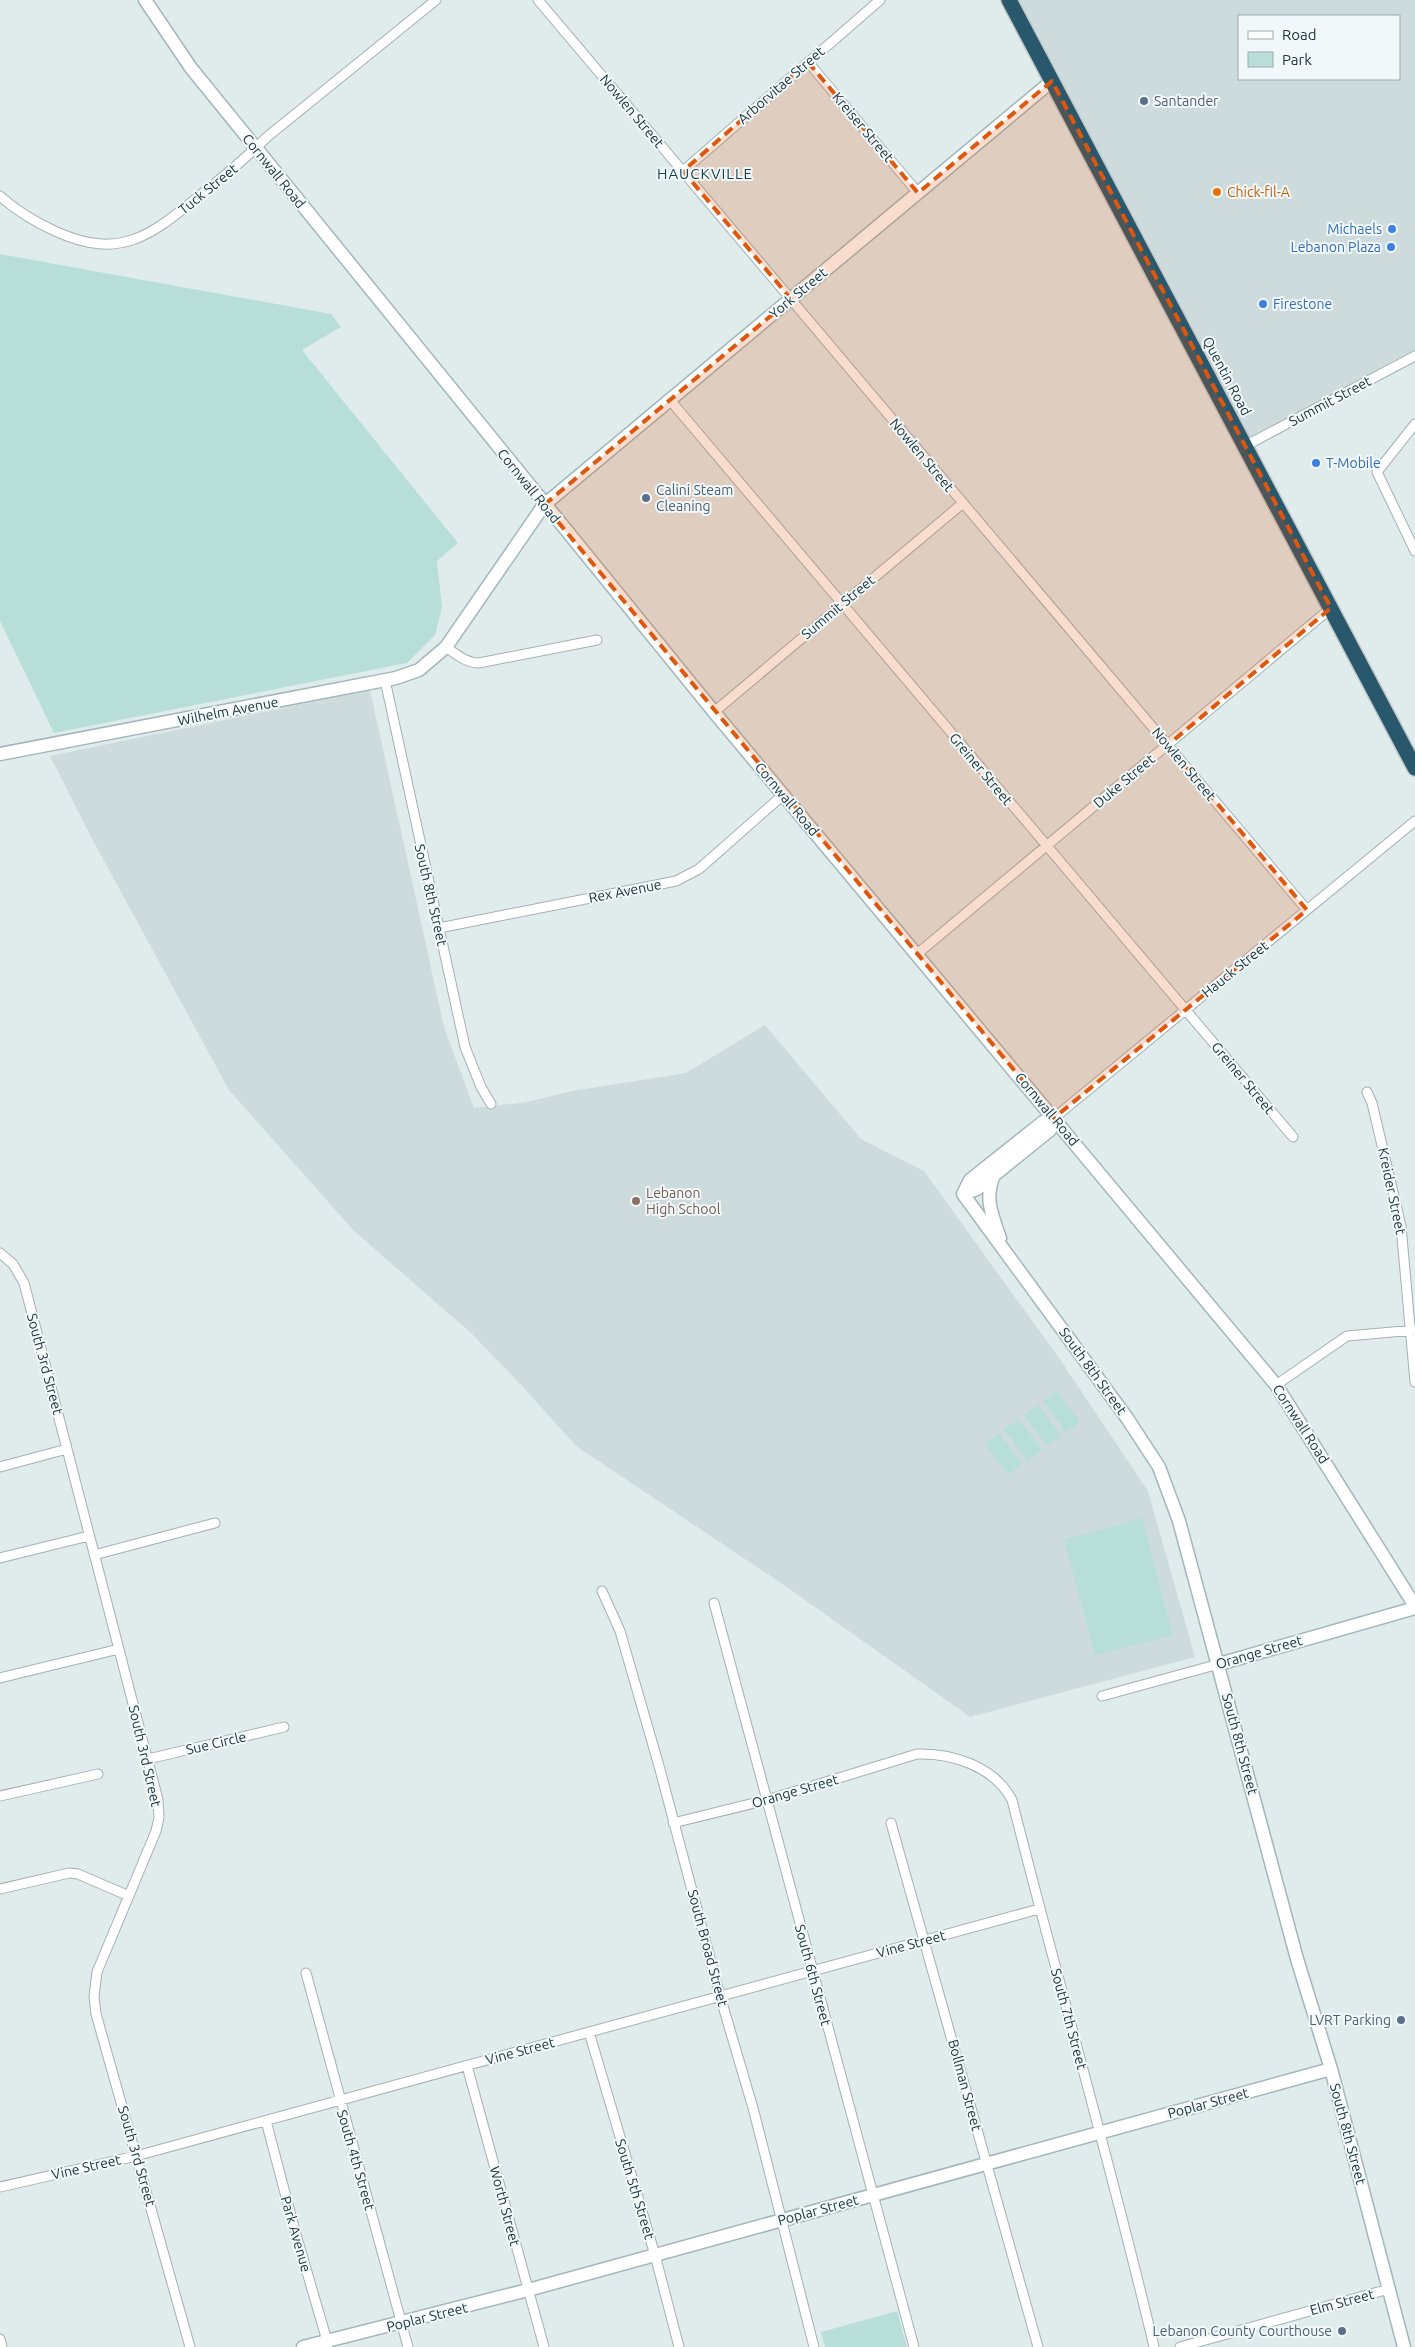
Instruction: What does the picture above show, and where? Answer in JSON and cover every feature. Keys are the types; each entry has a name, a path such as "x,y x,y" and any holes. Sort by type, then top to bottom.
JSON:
{"highway":[{"name":"Quentin Road","path":"1010,0 1415,768"}],"street":[{"name":"Cornwall Road","path":"145,0 176,49 544,505 783,795 1276,1385 1415,1607"},
{"name":"Tuck Street","path":"0,196 36,222 69,238 94,244 116,244 139,238 164,223 242,162 256,148 436,0"},
{"name":"Nowlen Street","path":"538,0 1307,910"},
{"name":"Arborvitae Street","path":"683,172 880,0"},
{"name":"Kreiser Street","path":"808,62 918,193"},
{"name":"York Street","path":"544,505 1052,80"},
{"name":"Summit Street","path":"1245,446 1415,356"},
{"name":"Greiner Street","path":"670,400 1293,1137"},
{"path":"1415,424 1376,472 1415,551"},
{"name":"Summit Street","path":"714,712 963,503"},
{"name":"Wilhelm Avenue","path":"0,754 385,680 419,670 446,647 544,505"},
{"name":"Duke Street","path":"917,954 1331,608"},
{"path":"446,647 464,660 479,663 597,640"},
{"name":"South 8th Street","path":"385,680 465,1047 481,1087 491,1104"},
{"name":"Rex Avenue","path":"439,928 676,881 699,868 783,795"},
{"name":"Hauck Street","path":"962,1194 970,1180 1044,1122 1054,1118 1415,821"},
{"name":"Kreider Street","path":"1367,1092 1372,1103 1401,1226 1413,1331 1415,1382"},
{"name":"Hauck Street","path":"962,1194 977,1189 1050,1130 1054,1118"},
{"path":"994,1175 990,1186 989,1202 1004,1250"},
{"name":"South 8th Street","path":"962,1194 1127,1418 1159,1467 1179,1521 1219,1664 1298,1960 1331,2069 1404,2347"},
{"name":"South 3rd Street","path":"0,1253 13,1264 24,1283 158,1800 159,1818 156,1831 98,1972 94,1997 96,2014 190,2347"},
{"path":"1276,1385 1347,1336 1413,1331"},
{"path":"0,1467 67,1449"},
{"path":"94,1555 215,1523"},
{"path":"0,1558 89,1536"},
{"name":"South Broad Street","path":"602,1591 620,1631 659,1766 720,1996 753,2108 814,2347"},
{"name":"South 6th Street","path":"714,1603 914,2347"},
{"name":"Orange Street","path":"1102,1696 1415,1607"},
{"path":"0,1678 119,1648"},
{"name":"Sue Circle","path":"148,1759 284,1727"},
{"name":"South 7th Street","path":"917,1754 938,1753 968,1762 1006,1788 1012,1800 1039,1909 1130,2244 1154,2347"},
{"name":"Orange Street","path":"673,1823 767,1800 917,1754"},
{"path":"0,1796 98,1774"},
{"name":"Bollman Street","path":"891,1823 1038,2347"},
{"path":"0,1889 69,1872 129,1896"},
{"name":"Vine Street","path":"0,2187 136,2156 1039,1909"},
{"name":"South 4th Street","path":"306,1973 339,2100 408,2347"},
{"name":"South 5th Street","path":"589,2032 655,2255 679,2347"},
{"name":"Worth Street","path":"467,2066 544,2347"},
{"name":"Poplar Street","path":"303,2347 328,2344 403,2324 1331,2069"},
{"name":"Park Avenue","path":"266,2121 294,2231 328,2344"},
{"name":"Elm Street","path":"1180,2347 1389,2289"},
{"path":"0,2339 2,2347"}],"highlighted area":[{"path":"808,62 918,193 1052,81 1331,608 1168,745 1307,910 1054,1118 544,505 791,299 683,171"}],"shaded area":[{"path":"1010,0 1415,0 1415,356 1245,446"},
{"name":"Lebanon High School","path":"370,690 444,1027 474,1108 527,1102 572,1091 686,1073 765,1025 861,1139 924,1171 1061,1361 1148,1491 1195,1657 970,1717 784,1585 576,1446 471,1333 353,1230 229,1090 91,837 50,756"}],"green space":[{"path":"0,254 331,314 341,327 302,350 458,543 437,561 442,607 435,635 407,663 54,733 0,621"},
{"path":"1057,1391 1080,1422 1066,1432 1043,1401"},
{"path":"1038,1404 1061,1436 1047,1446 1024,1415"},
{"path":"1019,1419 1042,1450 1027,1461 1004,1429"},
{"path":"999,1433 1022,1464 1008,1475 985,1444"},
{"path":"1142,1518 1173,1635 1095,1655 1064,1540"},
{"path":"897,2311 907,2347 825,2347 821,2332"}],"place":[{"name":"Santander","path":"1144,101"},
{"name":"Chick-fil-A","path":"1217,192"},
{"name":"Michaels","path":"1392,229"},
{"name":"Lebanon Plaza","path":"1391,247"},
{"name":"Firestone","path":"1263,304"},
{"name":"T-Mobile","path":"1316,463"},
{"name":"Calini Steam Cleaning","path":"646,498"},
{"name":"Lebanon High School","path":"636,1201"},
{"name":"LVRT Parking","path":"1401,2020"},
{"name":"Lebanon County Courthouse","path":"1342,2331"}],"district":[{"name":"HAUCKVILLE","path":"705,174"}]}
